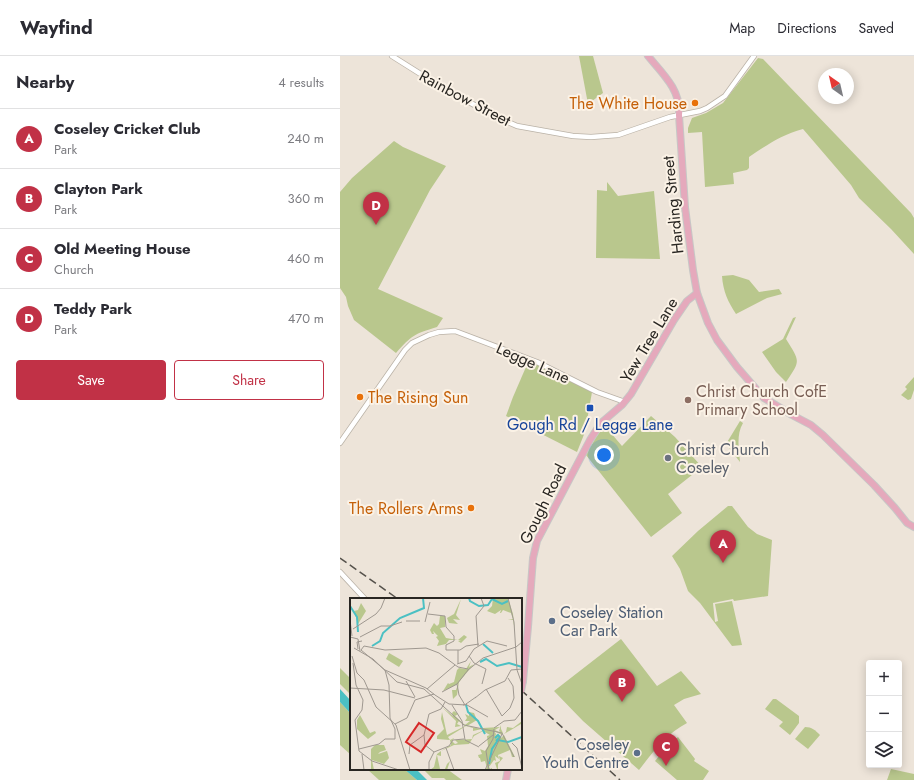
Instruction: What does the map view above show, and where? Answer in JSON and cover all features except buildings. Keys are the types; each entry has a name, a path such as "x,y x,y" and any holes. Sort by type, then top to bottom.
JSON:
{"main road":[{"name":"Harding Street","path":"648,56 673,86 679,107 678,115 688,237 697,292 708,323 717,340 737,367 764,398 792,416 811,425 823,435 874,485 895,508 906,523 914,527"},
{"name":"Yew Tree Lane","path":"624,402 631,394 674,320 687,301 697,292"},
{"name":"Gough Road","path":"522,686 534,548 590,440 605,420 624,402"},
{"path":"506,780 508,770"}],"street":[{"name":"Rainbow Street","path":"392,56 446,90 501,119 518,126 573,136 591,137 618,135 678,115 700,111 720,100 754,56"},
{"name":"Legge Lane","path":"340,443 404,350 418,340 439,332 455,332 502,348 538,362 597,392 624,402"},
{"path":"340,572 364,598"}],"green space":[{"path":"579,56 593,56 603,93 588,104"},
{"path":"758,58 763,59 911,213 914,218 914,254 859,198 851,185 803,129 781,137 749,157 749,168 747,170 733,173 734,184 705,187 702,132 688,133 688,128 692,118 706,113 723,103"},
{"path":"394,141 403,147 446,166 430,190 378,289 443,318 437,327 423,331 414,336 396,353 354,320 346,297 340,288 340,192 352,178"},
{"path":"607,182 618,196 654,191 660,259 596,258 597,190 607,191"},
{"path":"733,275 749,280 759,292 779,289 782,294 767,298 736,314 726,296 722,276"},
{"path":"796,317 786,339 794,352 797,361 786,382 776,372 762,352 783,339 793,318"},
{"path":"529,360 592,392 585,432 577,452 506,416"},
{"path":"914,377 914,390 911,399 908,400 901,395 907,389 905,387"},
{"path":"651,416 675,437 702,467 668,494 682,513 651,537 586,455 596,437 605,426 622,446"},
{"path":"740,421 743,423 739,432 740,462 726,444"},
{"path":"728,506 732,506 748,527 757,534 772,540 768,596 734,601 733,599 713,603 715,622 718,621 715,604 732,601 742,645 732,646 700,603 688,591 680,569 672,556 698,531"},
{"path":"621,639 657,686 681,671 701,694 684,699 674,705 687,723 679,727 666,738 639,770 583,721 554,691"},
{"path":"340,668 350,678 350,694 340,684"},
{"path":"773,699 776,699 799,716 799,723 790,735 779,726 783,722 765,709"},
{"path":"340,702 350,713 350,754 340,745"},
{"path":"805,727 813,729 820,735 808,749 795,739"},
{"path":"678,737 695,759 694,761 709,771 703,780 677,780 655,761 668,745"},
{"path":"891,769 914,774 914,780 887,780"},
{"path":"368,770 405,770 417,780 379,780"},
{"path":"424,770 448,770 462,780 446,780 444,778 432,778"}],"water":[{"path":"340,689 350,700 350,713 340,702"},
{"path":"405,770 417,770 427,780 417,780"}],"railway":[{"path":"340,558 397,598"},
{"path":"522,691 620,780"}],"place":[{"name":"The White House","path":"695,103"},
{"name":"Teddy Park","path":"376,225"},
{"name":"The Rising Sun","path":"360,397"},
{"name":"Christ Church CofE Primary School","path":"688,400"},
{"name":"Gough Rd / Legge Lane","path":"590,408"},
{"name":"Christ Church Coseley","path":"668,458"},
{"name":"The Rollers Arms","path":"471,508"},
{"name":"Coseley Cricket Club","path":"723,563"},
{"name":"Coseley Station Car Park","path":"552,621"},
{"name":"Clayton Park","path":"622,702"},
{"name":"Coseley Youth Centre","path":"637,753"},
{"name":"Old Meeting House","path":"666,766"}]}
